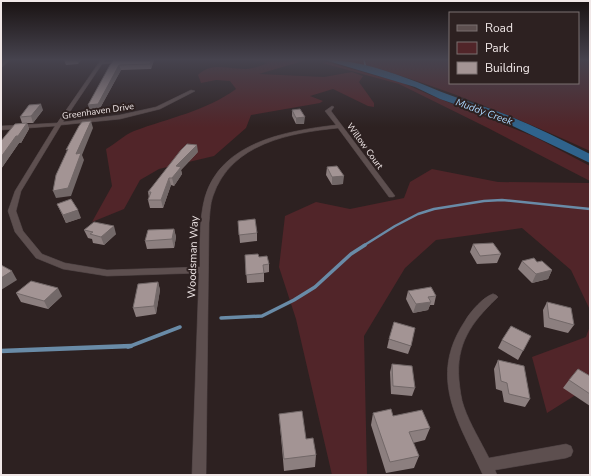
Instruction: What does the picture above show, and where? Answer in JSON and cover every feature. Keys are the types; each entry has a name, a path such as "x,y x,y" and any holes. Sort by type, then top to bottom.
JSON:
{"street":[{"path":"88,82 18,191 12,211 19,232 39,256 63,266 107,273 204,270"},
{"name":"Greenhaven Drive","path":"1,128 120,118 158,108 193,91"},
{"name":"Willow Court","path":"332,107 328,111 391,196"},
{"name":"Woodsman Way","path":"200,475 205,223 209,196 220,175 227,166 245,151 273,139 300,132 340,126"},
{"path":"493,297 477,310 462,330 454,365 454,384 458,407 488,470 566,451"}],"green space":[{"path":"231,82 359,82 374,103 374,107 368,106 333,89 310,96 323,101 320,103 251,115 246,128 214,156 159,169 140,180 124,209 92,222 112,186 106,149 134,131 200,109 236,89"},
{"path":"392,82 403,83 535,137 590,166 590,181 488,128 399,84"},
{"path":"421,82 449,82 449,84 579,84 579,82 590,82 590,151 517,119"},
{"path":"432,169 498,182 590,183 590,310 571,270 522,228 436,240 405,268 364,336 367,475 332,475 296,319 279,267 285,216 316,202 350,209 404,198 410,182"},
{"path":"590,326 590,386 547,413 532,357 586,337"}],"building":[{"path":"101,82 110,82 98,104 88,105"},
{"path":"41,104 31,116 20,117 29,105"},
{"path":"300,109 305,117 296,118 292,110"},
{"path":"91,121 76,154 81,153 68,188 53,191 56,175 68,149 66,150 79,126 82,122"},
{"path":"27,123 1,157 1,141 15,124"},
{"path":"187,144 197,145 176,166 181,167 172,178 169,178 161,200 148,200 151,192 148,192"},
{"path":"337,166 344,176 332,177 327,167"},
{"path":"71,199 78,210 63,215 57,204"},
{"path":"255,219 257,233 239,235 238,221"},
{"path":"94,222 114,226 101,237 90,234 93,232 84,230"},
{"path":"174,229 172,239 145,241 148,230"},
{"path":"493,243 501,254 480,256 473,244"},
{"path":"258,254 259,257 267,256 269,264 263,265 264,273 246,275 245,255"},
{"path":"534,258 537,262 542,261 552,270 536,274 522,261"},
{"path":"1,265 12,271 1,278"},
{"path":"31,281 58,288 44,301 16,293"},
{"path":"158,282 154,306 133,308 138,284"},
{"path":"431,287 436,296 428,297 431,302 416,304 408,291"},
{"path":"547,302 571,308 574,325 549,318"},
{"path":"394,322 415,328 411,346 389,339"},
{"path":"511,326 531,336 523,351 502,340"},
{"path":"498,360 524,366 530,399 509,394 507,383 501,381"},
{"path":"392,364 412,366 415,388 393,386"},
{"path":"578,369 590,376 590,394 569,380"},
{"path":"391,409 393,416 422,410 430,428 409,432 419,456 390,462 373,413"},
{"path":"302,411 306,439 313,438 316,455 284,459 279,414"}],"waterway":[{"name":"Muddy Creek","path":"409,82 444,97 502,117 547,137 590,159"},
{"path":"363,246 418,214 434,209 484,201 502,200 590,209"},
{"path":"221,318 262,316 294,300 315,287 351,254 365,245"},
{"path":"131,346 180,327"},
{"path":"1,351 131,346"}]}
